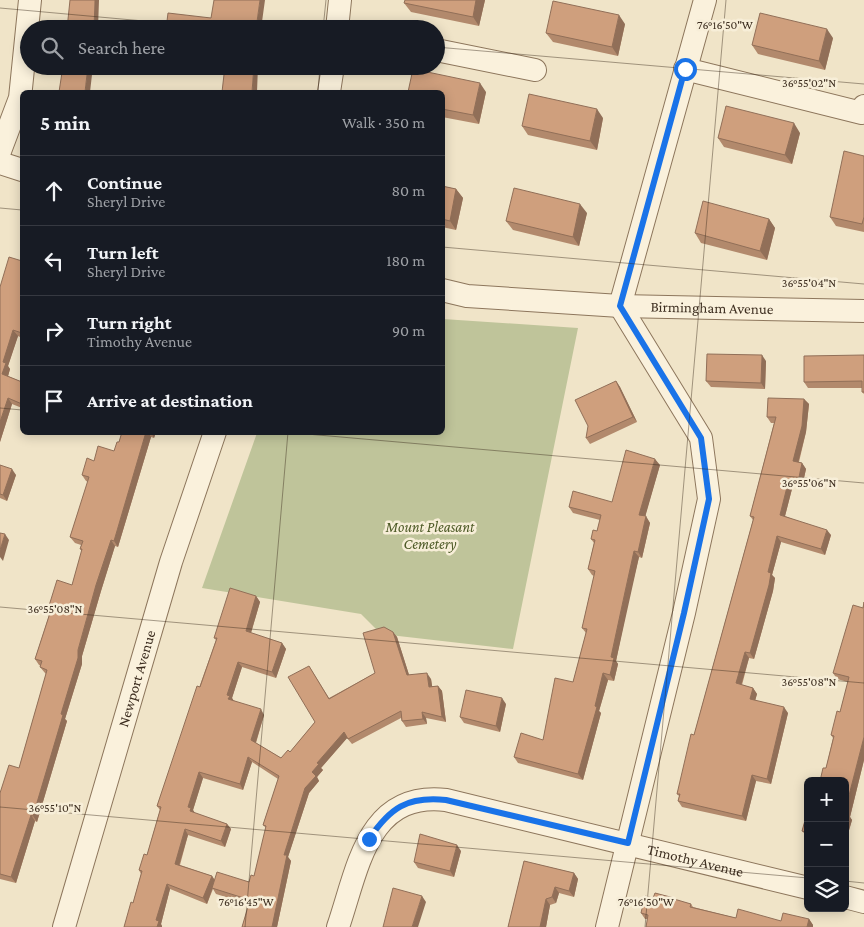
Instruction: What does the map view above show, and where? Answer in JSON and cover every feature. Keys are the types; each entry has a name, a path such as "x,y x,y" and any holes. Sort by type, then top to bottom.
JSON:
{"street":[{"path":"28,20 30,0"},
{"path":"338,20 340,0"},
{"path":"607,927 684,613 709,499 701,438 620,306 704,0"},
{"path":"445,52 535,70"},
{"path":"685,69 863,111"},
{"path":"21,90 22,75"},
{"path":"329,90 332,75"},
{"path":"0,152 20,98"},
{"path":"0,163 20,169"},
{"name":"Birmingham Avenue","path":"445,291 467,296 620,306 864,312"},
{"name":"Newport Avenue","path":"64,927 171,562 214,435"},
{"name":"Timothy Avenue","path":"338,927 369,839 382,820 397,807 412,801 428,798 446,800 628,843 804,887"},
{"path":"849,898 864,902"}],"green space":[{"name":"Mount Pleasant Cemetery","path":"445,319 578,328 513,649 381,634 361,614 202,588 256,435 445,435"}],"building":[{"path":"70,0 95,0 94,20 68,20"},
{"path":"214,0 260,0 257,20 167,20 168,13 211,18"},
{"path":"405,0 476,0 473,17 404,3"},
{"path":"553,1 619,15 612,47 546,33"},
{"path":"760,13 827,29 819,61 752,45"},
{"path":"62,75 87,75 85,90 59,90"},
{"path":"224,75 253,75 252,90 222,90"},
{"path":"412,75 442,75 480,83 473,115 445,110 445,90 408,90"},
{"path":"529,94 597,109 590,141 522,126"},
{"path":"726,106 794,123 785,155 718,138"},
{"path":"844,151 864,156 864,217 862,224 830,217"},
{"path":"445,187 456,189 450,221 445,220"},
{"path":"514,188 580,204 573,237 506,221"},
{"path":"703,201 769,219 760,251 695,233"},
{"path":"9,257 20,260 20,332 13,330 3,362 6,363 2,374 20,381 20,403 8,398 0,422 0,287"},
{"path":"707,354 762,355 761,383 706,381"},
{"path":"864,355 864,392 862,392 862,381 804,382 804,356"},
{"path":"616,381 633,417 586,438 588,426 575,400"},
{"path":"768,398 804,399 802,426 793,461 802,463 798,482 789,479 780,515 827,530 821,549 777,536 768,572 771,573 769,585 750,653 745,652 736,683 753,688 750,699 784,707 767,779 752,775 742,816 678,801 680,794 677,794 691,734 694,735 754,517 750,516 776,417 767,417"},
{"path":"121,435 145,435 114,541 111,540 96,585 78,650 78,658 61,714 63,715 33,816 31,815 11,877 0,874 0,793 9,765 19,768 47,670 40,667 42,661 35,659 51,610 48,609 57,580 72,585 82,549 80,549 83,541 70,537 89,477 82,475 87,458 94,461 98,446 114,451 117,442 119,442"},
{"path":"626,450 655,459 639,515 646,516 638,552 634,551 611,657 614,658 610,675 603,673 595,706 597,707 578,774 514,757 521,733 543,740 555,678 573,682 587,629 582,628 595,571 588,569 595,540 591,539 593,530 597,531 601,515 569,507 573,491 612,502"},
{"path":"0,465 12,469 3,495 0,494"},
{"path":"0,533 5,534 0,550"},
{"path":"230,588 256,596 246,631 282,643 272,672 238,662 227,695 230,696 228,699 261,709 251,740 281,758 288,750 290,752 315,722 288,677 309,666 329,699 375,673 363,633 384,627 393,632 407,675 427,673 429,687 438,686 442,717 422,712 423,719 402,721 401,711 348,739 344,732 317,763 319,764 312,772 316,776 305,788 284,855 287,855 272,927 242,927 250,900 212,888 217,872 249,882 251,875 254,876 266,826 263,825 279,776 248,757 240,784 199,772 188,807 191,808 190,811 227,824 221,841 185,829 175,864 212,876 203,898 167,884 156,920 159,921 157,927 124,927 142,871 139,870 144,854 147,855 161,807 157,806 197,686 200,687 217,638 214,638"},
{"path":"864,602 864,737 849,795 849,777 821,777 823,768 826,768 834,736 831,735 837,711 840,712 849,677 833,673 853,605 863,608"},
{"path":"466,690 502,698 496,726 460,717"},
{"path":"420,834 457,845 450,871 414,862"},
{"path":"524,861 574,873 569,891 555,887 552,897 546,899 540,927 508,927"},
{"path":"393,888 422,896 412,927 383,927"},
{"path":"655,893 691,904 690,907 736,918 738,909 781,921 783,913 809,919 807,927 646,927 648,915 641,913 645,896 653,898"}],"route":[{"path":"369,839 382,820 397,807 412,801 428,798 446,800 628,843 684,613 709,499 701,438 620,306 685,69"}]}
